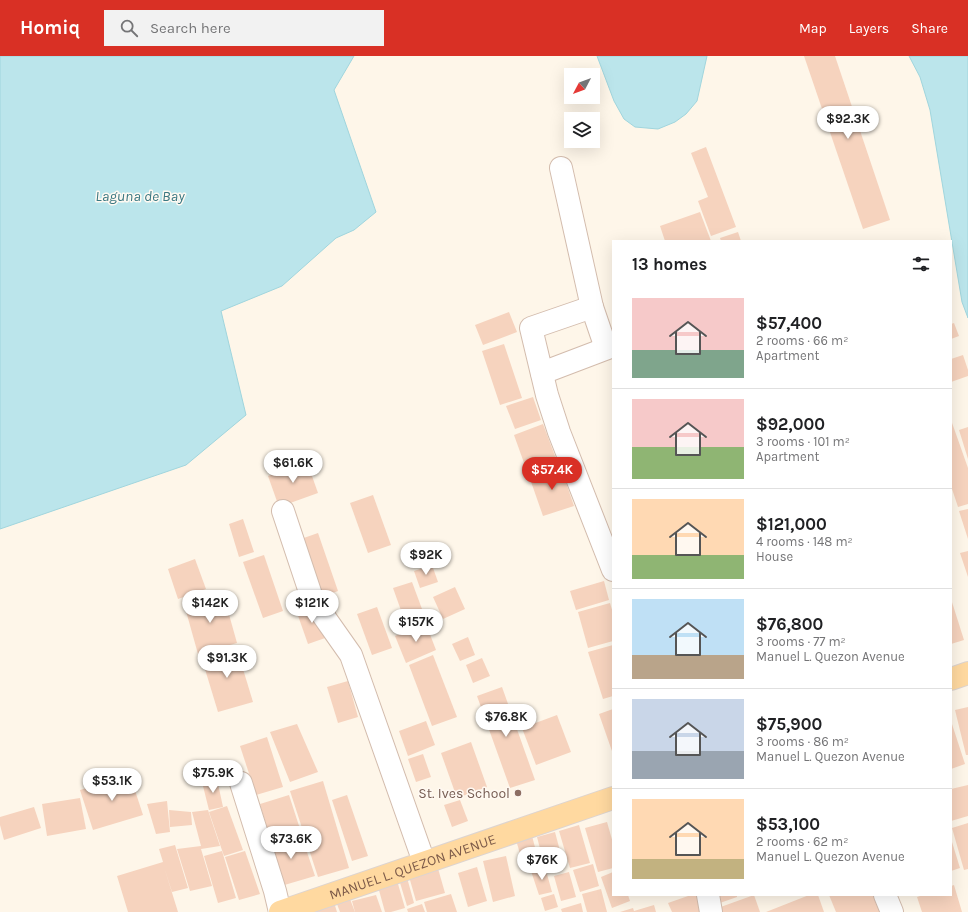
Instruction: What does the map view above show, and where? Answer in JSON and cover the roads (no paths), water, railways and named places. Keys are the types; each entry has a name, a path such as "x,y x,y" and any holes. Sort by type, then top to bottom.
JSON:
{"main road":[{"path":"952,679 968,673"},
{"name":"MANUEL L. QUEZON AVENUE","path":"280,912 612,798"}],"lane":[{"path":"542,373 609,347 592,307 561,168"},
{"path":"592,307 531,328 547,395 559,432 612,567"},
{"path":"283,511 313,601 351,655 424,862"},
{"path":"241,783 275,891 280,912"},
{"path":"708,896 711,912"},
{"path":"885,896 892,912"}],"water":[{"name":"Laguna de Bay","path":"0,56 354,56 334,90 376,212 354,230 336,238 282,286 221,311 246,415 186,465 0,529"},
{"path":"597,56 707,56 697,101 686,114 675,122 658,129 635,127 624,119 614,101"},
{"path":"909,56 968,56 968,318 962,302 930,110 920,77"}],"place":[{"name":"St. Ives School","path":"518,793"}]}
